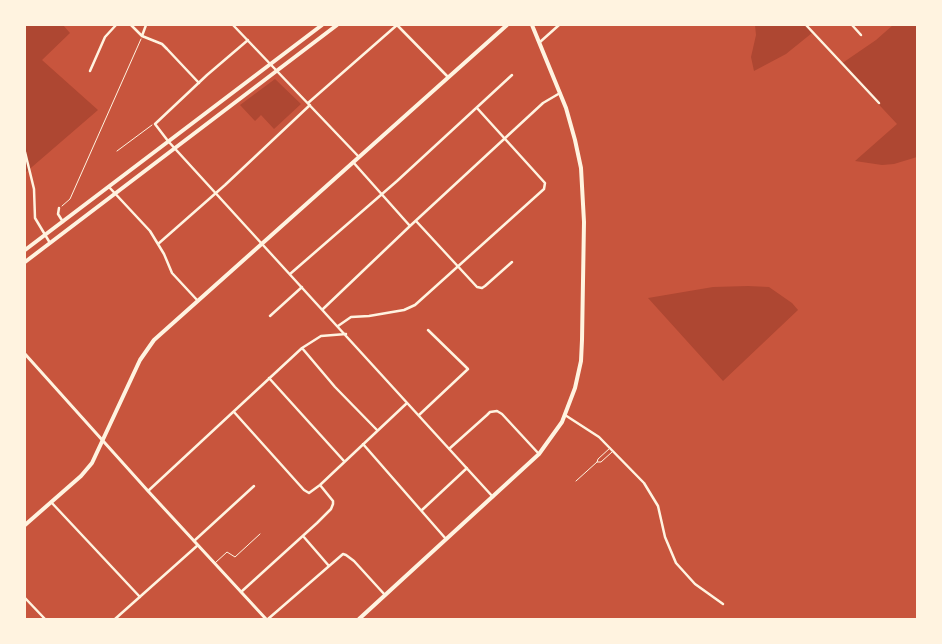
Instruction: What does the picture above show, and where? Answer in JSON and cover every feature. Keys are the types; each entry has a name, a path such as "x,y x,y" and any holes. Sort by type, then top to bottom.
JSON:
{"main road":[{"path":"25,250 322,25"},
{"path":"25,262 337,25"},
{"path":"25,525 87,469 103,441 140,360 154,340 507,25"},
{"path":"358,619 538,454 553,436 565,415 576,388 581,361 584,222 579,157 561,93 532,25"}],"street":[{"path":"90,71 104,37 116,25"},
{"path":"131,25 142,36 162,44 199,82"},
{"path":"142,36 146,25"},
{"path":"233,25 359,157"},
{"path":"158,244 216,193 309,104 397,25 448,77"},
{"path":"540,42 559,25"},
{"path":"806,25 879,104"},
{"path":"852,25 861,35"},
{"path":"248,40 199,82 155,124 168,141 493,497"},
{"path":"290,274 382,194 512,75"},
{"path":"323,309 544,103 561,93"},
{"path":"338,326 352,317 404,310 415,305 544,189 545,185 477,108"},
{"path":"25,152 30,166 34,189 34,218 50,243"},
{"path":"353,162 410,226"},
{"path":"109,186 142,222 158,244 172,273 198,301"},
{"path":"59,208 58,214 62,222"},
{"path":"416,221 477,287 482,288 512,262"},
{"path":"270,316 302,287"},
{"path":"418,415 468,369 428,330"},
{"path":"148,491 302,348 321,336 346,334"},
{"path":"302,348 334,387 377,430"},
{"path":"25,354 198,546 267,619 343,554 346,554 385,595"},
{"path":"269,378 344,462"},
{"path":"234,412 304,490 311,492 407,402"},
{"path":"450,449 490,412 497,411 502,414 538,454"},
{"path":"565,415 610,447 644,483 655,499 665,537 676,562 695,584 723,604"},
{"path":"362,444 446,538"},
{"path":"422,510 466,468"},
{"path":"241,592 303,536 333,505 333,500 320,485"},
{"path":"194,541 254,486"},
{"path":"51,502 140,597"},
{"path":"303,536 329,566"},
{"path":"115,619 198,546"},
{"path":"25,598 44,619"}],"lane":[{"path":"598,462 598,459 610,447"},
{"path":"576,481 614,451"},
{"path":"215,563 227,552 235,557 260,534"}],"path":[{"path":"59,208 70,198 130,67 142,36"},
{"path":"117,151 155,124"}],"shaded area":[{"path":"25,25 63,25 70,33 42,60 98,110 25,173"},
{"path":"755,25 805,25 812,33 786,54 754,71 751,57 756,35"},
{"path":"893,25 917,25 917,157 894,164 882,165 855,161 897,124 841,64 876,40"},
{"path":"275,79 301,104 274,129 261,115 255,121 240,105"},
{"path":"713,287 769,287 792,303 798,310 723,381 648,298"}]}
